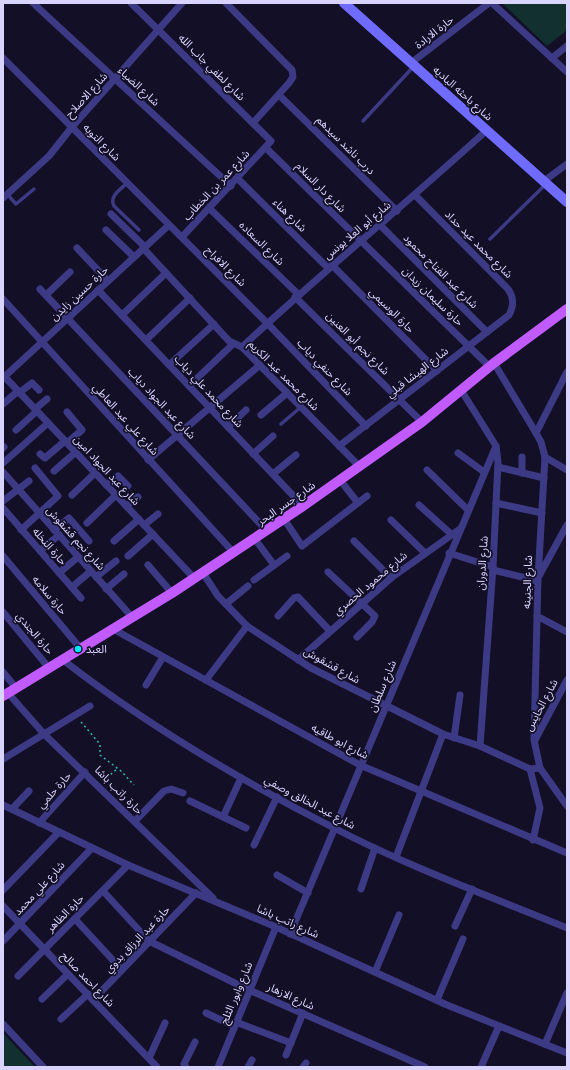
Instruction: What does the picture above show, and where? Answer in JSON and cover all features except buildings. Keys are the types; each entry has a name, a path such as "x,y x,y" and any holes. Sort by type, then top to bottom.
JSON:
{"main road":[{"name":"شارع جسر البحر","path":"9,692 172,593 284,520 422,422 492,365 567,309"}],"street":[{"name":"شارع الضياء","path":"33,3 231,186"},
{"name":"شارع لطفي جاب الله","path":"131,3 270,140 271,143 266,148"},
{"name":"شارع الاصلاح","path":"5,196 45,160 114,78 182,3"},
{"path":"226,3 292,70 293,77 279,95 253,123"},
{"name":"شارع باحثه الباديه","path":"344,3 567,202"},
{"name":"حارة الارادة","path":"413,64 489,3"},
{"path":"492,3 567,72"},
{"path":"552,58 567,46"},
{"name":"شارع التوبه","path":"3,58 169,225"},
{"name":"درب ناشد سيدهم","path":"279,95 397,211"},
{"name":"شارع أبو العلا يونس","path":"242,347 330,266 397,211 487,130"},
{"name":"شارع عمر بن الخطاب","path":"182,237 266,148"},
{"name":"شارع دار السلام","path":"266,148 361,242"},
{"path":"545,182 567,164"},
{"name":"شارع هناء","path":"237,178 330,266"},
{"name":"شارع محمد عيد حداد","path":"415,195 508,289 513,302 509,315"},
{"name":"شارع السعاده","path":"209,208 297,296"},
{"name":"شارع محمد عبد الكريم","path":"111,214 144,247 229,341 242,347 359,466"},
{"name":"شارع الافراح","path":"169,225 267,323"},
{"name":"حارة حسين زايدن","path":"4,377 169,225"},
{"name":"شارع عبد الفتاح محمود","path":"380,225 487,332"},
{"path":"106,230 134,257"},
{"name":"حارة سليمان زيدان","path":"361,242 469,346 492,365"},
{"path":"77,248 108,281"},
{"name":"حارة الوسيمي","path":"330,266 437,371"},
{"path":"46,295 70,272"},
{"path":"122,315 166,273"},
{"name":"شارع عبد الجواد دياب","path":"40,289 267,531"},
{"name":"شارع محمد علي دياب","path":"98,290 303,506"},
{"name":"شارع نجم أبو العنين","path":"297,296 422,422"},
{"path":"146,340 190,298"},
{"name":"شارع علي عبد العاطي","path":"3,299 234,553"},
{"name":"شارع الهيشا قبلي","path":"339,446 509,315"},
{"name":"شارع حنفي دياب","path":"267,323 366,426"},
{"path":"169,365 214,324"},
{"path":"189,386 233,344"},
{"path":"148,460 260,365"},
{"name":"شارع الجنينه","path":"492,365 536,433 541,442 545,458 538,579 534,740 540,768 567,806"},
{"path":"536,433 567,372"},
{"name":"شارع عبد الجواد امين","path":"4,377 194,578"},
{"path":"3,404 32,383 39,390"},
{"name":"شارع الدوران","path":"461,390 496,446 498,467 493,569 480,746"},
{"path":"261,415 287,393"},
{"path":"16,430 47,399"},
{"path":"228,426 246,410"},
{"path":"40,454 45,458 82,430 66,412"},
{"path":"3,463 48,423"},
{"path":"253,454 273,436"},
{"name":"شارع سلطان","path":"290,934 449,553 496,446"},
{"path":"54,471 76,452"},
{"path":"458,453 484,472"},
{"path":"273,474 296,455"},
{"path":"522,457 522,473"},
{"path":"545,458 567,470"},
{"path":"498,467 544,478"},
{"path":"21,530 58,494 35,468"},
{"path":"427,470 468,510"},
{"name":"شارع نجم قشقوش","path":"3,472 132,618"},
{"path":"72,495 95,473"},
{"path":"106,485 118,476 128,486"},
{"path":"340,480 358,503"},
{"path":"3,502 29,481"},
{"path":"87,523 116,495"},
{"path":"284,520 302,546 367,496"},
{"path":"126,506 138,497"},
{"path":"496,503 542,513"},
{"path":"419,505 451,534"},
{"name":"حارة النخله","path":"3,508 81,598"},
{"path":"114,541 142,522 158,514"},
{"path":"40,551 69,518 89,541"},
{"path":"391,520 425,553"},
{"path":"449,553 493,569 538,579 567,525"},
{"name":"شارع محمود الحصري","path":"298,660 391,578 460,528"},
{"path":"128,556 153,534"},
{"path":"255,539 274,565"},
{"path":"354,541 391,578"},
{"name":"حارة سلامه","path":"3,556 81,649"},
{"path":"254,580 287,556"},
{"path":"59,573 78,557"},
{"path":"96,577 116,561"},
{"path":"148,565 172,593"},
{"path":"72,588 90,571"},
{"path":"328,572 375,616 375,619 357,637"},
{"name":"شارع قشقوش","path":"203,573 226,604 247,626 298,660 443,734 480,746 530,769"},
{"path":"106,589 124,574"},
{"path":"226,604 248,586"},
{"path":"278,616 294,598 298,597 330,632"},
{"name":"حارة الجندي","path":"3,612 49,668"},
{"path":"537,616 567,632"},
{"path":"206,680 247,626"},
{"name":"شارع ابو طاقيه","path":"113,629 360,765 567,853"},
{"path":"146,685 163,657"},
{"name":"شارع عبد الخالق وصفي","path":"63,660 146,721 241,778 335,829 396,857 567,928"},
{"name":"حارة راتب باشا","path":"3,672 9,692 44,734 85,772 217,902"},
{"name":"شارع الحايس","path":"534,740 567,680"},
{"path":"454,738 460,695"},
{"path":"3,759 90,706"},
{"path":"396,857 443,734"},
{"path":"534,840 540,808 530,769 540,768"},
{"name":"حارة حلمي","path":"39,823 85,772"},
{"path":"223,817 241,778"},
{"path":"135,821 164,791 171,789 183,793"},
{"path":"12,809 29,791"},
{"path":"254,845 277,798"},
{"path":"190,801 246,828"},
{"name":"شارع راتب باشا","path":"3,805 128,866 276,927 437,1000 567,1053"},
{"path":"3,890 58,832"},
{"path":"361,890 376,848"},
{"name":"شارع علي محمد","path":"3,941 21,924 91,849"},
{"name":"حارة الظاهر","path":"18,976 128,866"},
{"path":"277,875 308,893"},
{"path":"455,926 472,889"},
{"path":"103,891 149,941"},
{"name":"حارة عبد الرزاق بدوي","path":"61,1019 122,970 196,893"},
{"name":"شارع احمد صالح","path":"3,906 157,1067"},
{"path":"375,972 399,914"},
{"path":"75,919 122,970"},
{"name":"شارع وابور الثلج","path":"218,1067 276,927"},
{"path":"437,1000 463,939"},
{"name":"شارع الازهار","path":"149,941 249,990 425,1067"},
{"path":"42,999 68,974"},
{"path":"545,1044 567,993"},
{"path":"206,1013 291,1043"},
{"path":"286,1055 303,1013"},
{"path":"149,1058 165,1023"},
{"path":"3,1024 43,1067"},
{"path":"481,1067 499,1026"},
{"path":"186,1067 184,1064 195,1042"}],"lane":[{"path":"363,121 413,64"},
{"path":"490,239 545,182"},
{"path":"127,183 112,197 112,202 114,206 139,230"},
{"path":"5,196 16,204 34,189"},
{"path":"282,424 301,407"}],"path":[{"path":"75,715 98,741 100,745 100,754 134,785"},
{"path":"98,785 117,769"}],"green space":[{"path":"502,3 567,3 567,30 547,46"},
{"path":"3,1033 35,1067 3,1067"}],"place":[{"name":"العبد","path":"78,649"}]}
